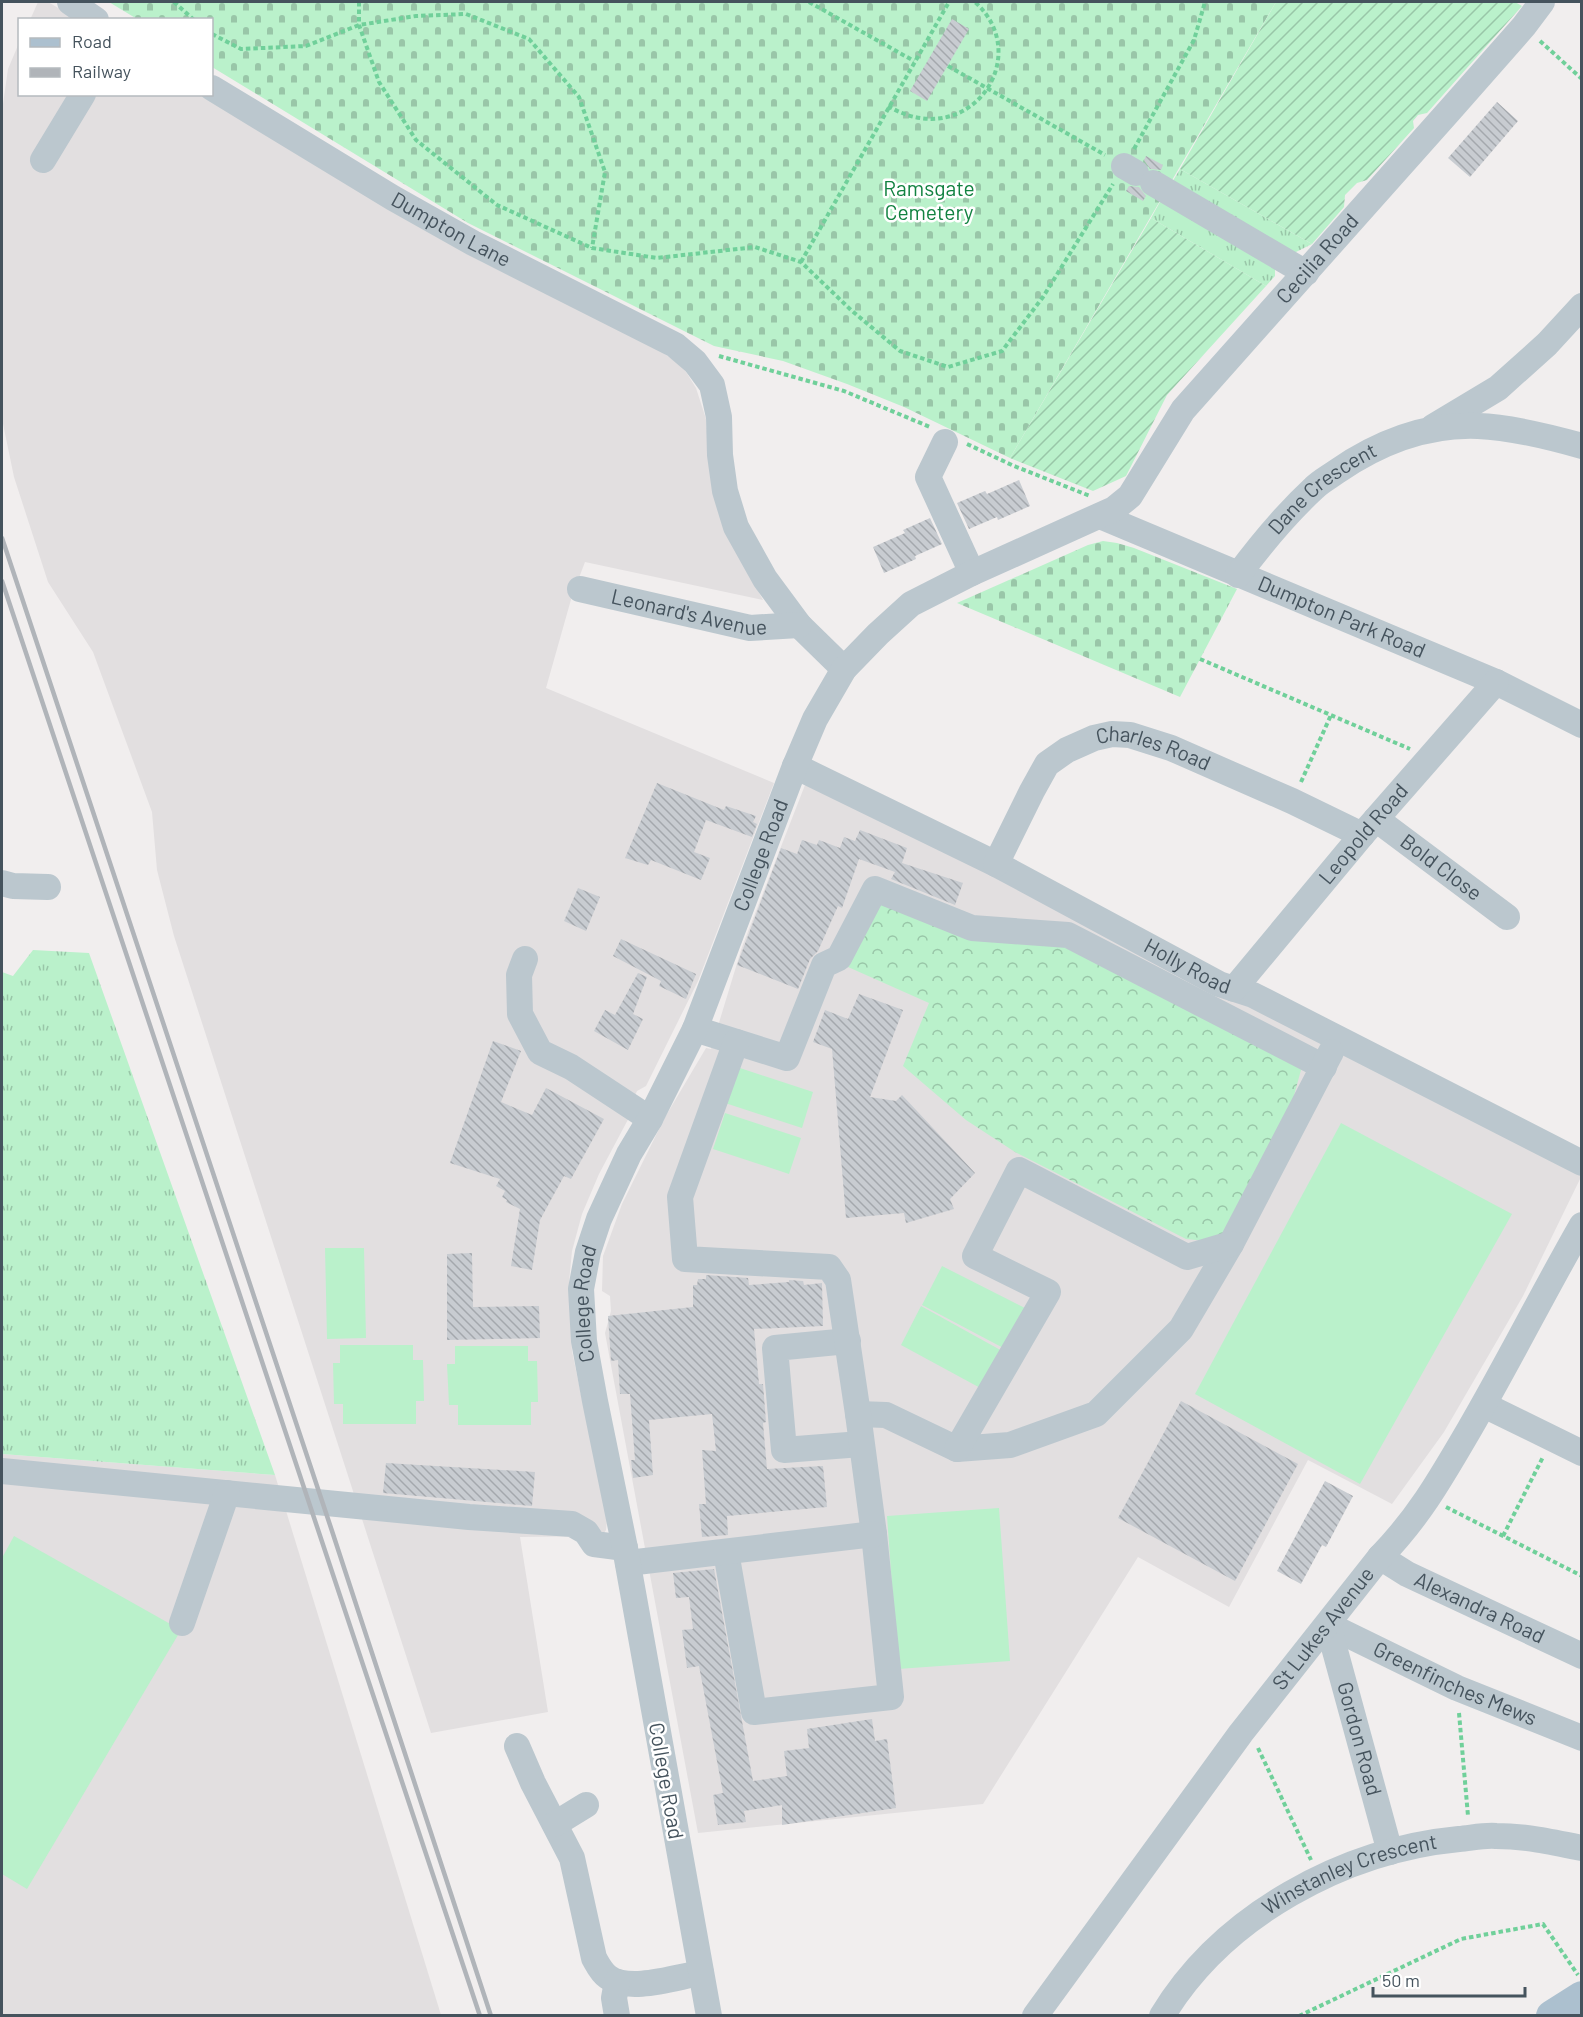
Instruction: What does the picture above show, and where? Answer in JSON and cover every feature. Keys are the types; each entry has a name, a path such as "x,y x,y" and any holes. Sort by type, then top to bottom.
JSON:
{"main road":[{"path":"1552,2016 1581,1997"}],"street":[{"path":"69,2 93,18"},
{"name":"Cecilia Road","path":"1100,516 1114,509 1130,496 1183,410 1524,26 1540,2"},
{"name":"Dumpton Lane","path":"213,89 393,198 483,248 675,345 695,362"},
{"path":"43,160 81,96"},
{"path":"1138,174 1306,273"},
{"name":"Dane Crescent","path":"1238,575 1262,543 1315,487 1351,462 1387,443 1427,430 1498,388 1547,344 1581,306"},
{"path":"695,362 712,385 719,417 720,455 725,491 736,527 765,579 799,625 844,669"},
{"name":"Dane Crescent","path":"1427,430 1478,426 1538,435 1581,446"},
{"path":"947,437 928,477 972,573"},
{"name":"College Road","path":"709,2016 626,1556 584,1341 581,1289 588,1252 599,1219 629,1154 650,1119 695,1029 795,766 815,719 844,669 910,604 972,573 1100,516"},
{"name":"Dumpton Park Road","path":"1100,516 1496,682 1581,725"},
{"name":"Leonard's Avenue","path":"580,589 750,628 799,625"},
{"name":"Leopold Road","path":"1234,989 1369,827 1496,682"},
{"name":"Charles Road","path":"996,864 1047,764 1067,750 1094,738 1112,734 1130,735 1160,744 1292,801 1369,827"},
{"name":"Holly Road","path":"795,766 996,864 1219,984 1253,995 1581,1163"},
{"name":"Bold Close","path":"1369,827 1507,917"},
{"path":"2,883 13,886 48,886"},
{"path":"695,1029 787,1058 824,965 839,957 875,889 972,928 1068,935 1324,1066"},
{"path":"525,959 519,975 520,1014 540,1052 571,1068 650,1119"},
{"path":"858,1414 886,1415 957,1449 1010,1445 1096,1414 1181,1329 1231,1244 1338,1038"},
{"path":"726,1552 754,1712 891,1697 874,1534 838,1280 829,1267 685,1259 680,1197 736,1042"},
{"path":"957,1449 1048,1292 975,1256 1019,1170 1187,1257 1231,1244"},
{"name":"St Lukes Avenue","path":"1035,2016 1241,1734 1380,1557 1403,1534 1429,1499 1484,1405 1581,1225"},
{"path":"848,1341 776,1348 784,1450 861,1444"},
{"path":"1484,1405 1581,1453"},
{"path":"2,1471 469,1517 572,1524 585,1532 594,1544 626,1556 726,1552 874,1534"},
{"path":"182,1623 227,1493"},
{"name":"Alexandra Road","path":"1380,1557 1407,1574 1581,1656"},
{"name":"Greenfinches Mews","path":"1328,1625 1457,1688 1581,1738"},
{"name":"Gordon Road","path":"1328,1625 1390,1852"},
{"path":"517,1746 533,1783 572,1858 594,1958 600,1970 617,1982 633,1985 701,1973"},
{"path":"555,1824 586,1805"},
{"name":"Winstanley Crescent","path":"1162,2016 1175,1994 1220,1944 1266,1909 1319,1877 1390,1852 1436,1841 1494,1836 1544,1840 1581,1848"},
{"path":"616,2016 614,1998 617,1982"}],"path":[{"path":"174,2 192,18"},
{"path":"359,2 359,25 379,82 416,140 497,205 592,248 657,258 755,248 801,262 850,310 900,351 948,368 1002,351 1138,174 1194,40 1204,2"},
{"path":"809,2 914,61"},
{"path":"801,262 949,2"},
{"path":"888,106 914,118 942,119 968,108 979,99 987,88 997,64 996,38 986,14 975,2"},
{"path":"213,35 241,49 306,46 359,25 416,16 466,14 529,39 579,97 605,172 592,248"},
{"path":"1524,26 1581,79"},
{"path":"948,66 1138,174"},
{"path":"695,362 705,352 844,391 1014,466 1093,497 1100,516"},
{"path":"1200,659 1430,757"},
{"path":"1292,801 1331,715"},
{"path":"1503,1536 1552,1438"},
{"path":"1429,1499 1581,1576"},
{"path":"1457,1688 1470,1838"},
{"path":"1241,1734 1258,1748 1319,1877"},
{"path":"1299,2016 1461,1939 1543,1924 1581,1980"}],"shaded area":[{"path":"38,2 48,2 75,18 31,18"},
{"path":"18,45 18,96 202,96 368,197 482,262 655,347 683,367 696,388 706,419 709,456 740,558 763,600 585,562 572,596 546,688 774,783 698,981 646,1086 637,1091 632,1102 632,1112 599,1174 582,1214 572,1251 569,1282 572,1351 607,1520 606,1530 602,1536 520,1537 548,1712 431,1733 174,936 157,870 152,812 93,652 48,582 14,477 2,419 2,111 8,69"},
{"path":"805,785 942,849 1580,1174 1581,1177 1523,1296 1444,1432 1392,1504 1308,1460 1229,1607 1138,1557 983,1804 698,1833 605,1333 611,1311 610,1296 602,1291 603,1256 622,1204 664,1119 706,1048 711,1049 742,947"},
{"path":"2,1454 275,1475 441,2015 2,2015"}],"green space":[{"name":"Ramsgate Cemetery","path":"109,2 1276,2 1010,458 904,407 847,384 783,361 714,346 468,223 213,68 213,18 135,18"},
{"path":"1276,2 1515,2 1522,6 1427,113 1418,115 1413,121 1414,128 1367,180 1357,183 1345,195 1344,207 1312,244 1180,169"},
{"path":"1180,169 1312,244 1296,252 1287,252 1171,184"},
{"path":"1161,200 1275,269 1275,276 1266,286 1151,218"},
{"path":"1151,218 1266,286 1167,395 1126,476 1093,491 1010,458"},
{"path":"1103,541 1134,548 1237,589 1180,697 957,603 1088,545"},
{"path":"881,900 1062,946 1297,1061 1301,1070 1287,1121 1227,1234 1206,1241 1186,1239 1015,1152 966,1120 903,1066 929,1003 848,967"},
{"path":"33,950 89,953 275,1475 2,1454 2,972 13,976"},
{"path":"737,1067 813,1092 802,1128 725,1103"},
{"path":"725,1113 801,1138 789,1174 713,1149"},
{"path":"1341,1123 1512,1214 1360,1484 1195,1394"},
{"path":"325,1248 364,1248 366,1338 327,1339"},
{"path":"942,1266 1031,1311 1009,1351 922,1305"},
{"path":"921,1306 1004,1352 984,1390 901,1345"},
{"path":"340,1345 413,1345 413,1360 423,1360 424,1401 416,1401 416,1424 343,1424 343,1404 334,1404 333,1363 340,1363"},
{"path":"455,1346 528,1346 528,1361 537,1361 538,1402 531,1402 531,1425 458,1425 458,1405 449,1405 447,1364 455,1364"},
{"path":"999,1508 1010,1661 898,1669 887,1516"},
{"path":"14,1536 181,1630 27,1889 2,1874 2,1558"}],"building":[{"path":"952,19 969,29 927,101 910,91"},
{"path":"1497,102 1518,121 1470,177 1448,158"},
{"path":"1146,156 1163,165 1161,170 1150,169 1144,160"},
{"path":"1129,186 1139,187 1146,196 1143,201 1126,191"},
{"path":"1019,480 1030,506 998,520 997,517 969,529 957,503 985,491 987,494"},
{"path":"930,518 942,544 884,573 873,547 905,533 903,530"},
{"path":"657,783 724,810 726,806 756,816 753,822 757,824 752,837 706,820 694,852 710,858 701,880 651,860 648,865 625,858"},
{"path":"860,830 907,848 902,863 963,883 955,905 891,879 895,872 859,859 842,908 838,906 818,951 810,959 798,989 737,965 781,848 797,854 802,840 817,845 819,840 840,848 844,837 855,841"},
{"path":"578,888 600,897 586,931 564,921"},
{"path":"621,939 696,974 686,999 659,986 661,981 613,956"},
{"path":"638,973 647,977 633,1014 643,1019 628,1050 594,1031 605,1010 615,1015"},
{"path":"859,994 903,1010 870,1097 896,1101 902,1095 975,1173 950,1199 954,1209 906,1223 904,1213 846,1218 832,1049 813,1042 825,1010 848,1019"},
{"path":"493,1041 521,1051 501,1102 532,1115 546,1088 604,1119 571,1179 564,1176 540,1220 532,1270 511,1266 520,1209 506,1202 507,1200 502,1197 505,1191 496,1186 500,1179 450,1163"},
{"path":"472,1253 473,1307 539,1306 540,1338 447,1340 447,1254"},
{"path":"706,1275 748,1278 749,1285 789,1282 789,1280 803,1281 804,1285 822,1283 823,1326 754,1329 759,1384 763,1384 766,1422 763,1423 767,1469 823,1466 827,1507 727,1516 728,1535 702,1537 699,1504 706,1504 702,1450 716,1451 712,1414 649,1420 653,1475 633,1478 631,1460 635,1460 630,1394 620,1394 618,1360 611,1361 608,1316 693,1307 693,1285 697,1285 698,1279 706,1279"},
{"path":"1181,1401 1298,1464 1235,1581 1118,1518"},
{"path":"386,1463 535,1472 532,1506 383,1493"},
{"path":"1325,1481 1353,1496 1326,1547 1322,1545 1301,1584 1277,1571"},
{"path":"714,1569 753,1781 787,1776 784,1751 809,1748 807,1729 872,1719 875,1741 887,1739 896,1808 782,1825 782,1805 744,1811 746,1822 718,1825 713,1795 723,1793 699,1666 687,1668 682,1630 693,1629 689,1597 676,1598 673,1573"}],"railway":[{"path":"2,538 491,2016"},
{"path":"2,581 480,2016"}]}
